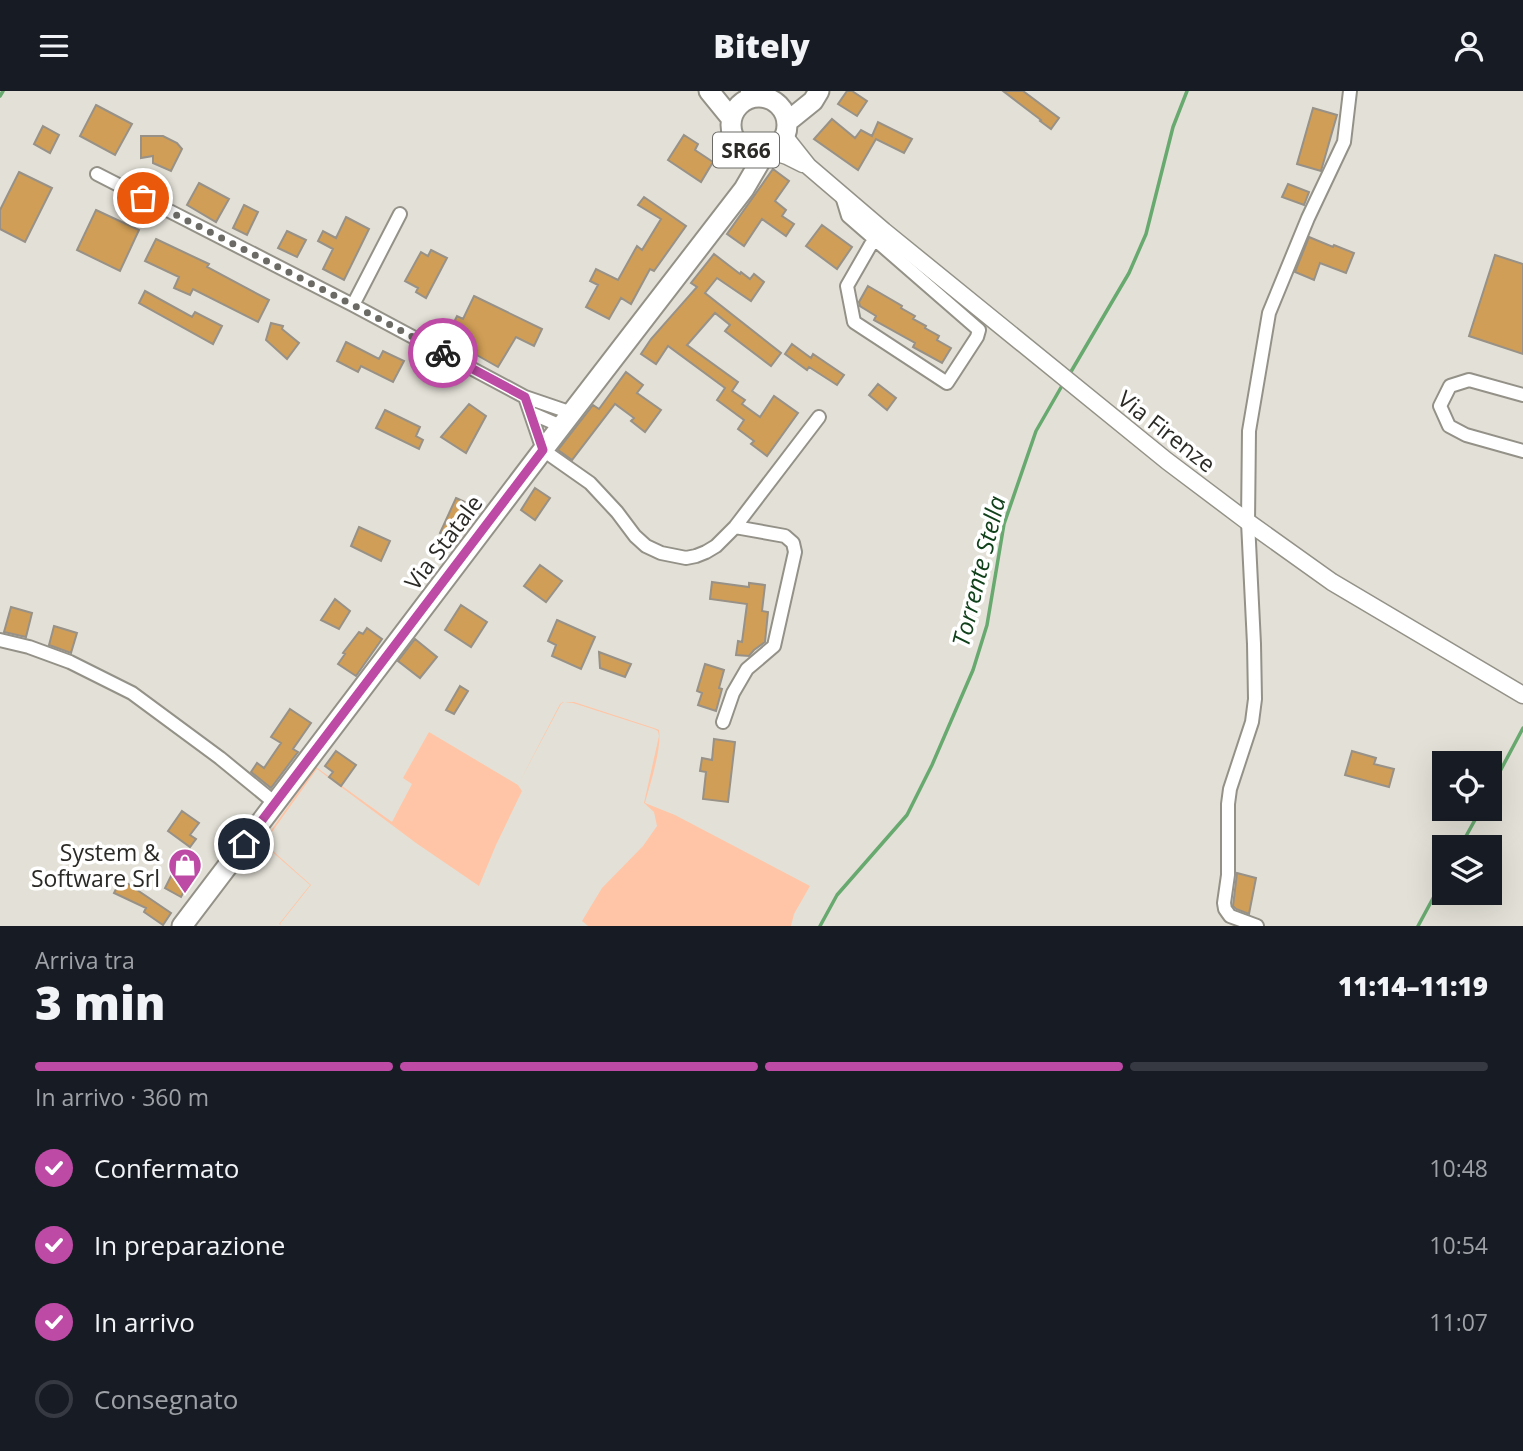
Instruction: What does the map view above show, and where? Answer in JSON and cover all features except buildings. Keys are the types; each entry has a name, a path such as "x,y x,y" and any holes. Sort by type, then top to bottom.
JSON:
{"main road":[{"path":"711,91 746,97"},
{"path":"711,91 731,118"},
{"name":"SR66","path":"740,147 757,154 768,152 777,146 784,122 797,102 814,91"},
{"name":"SR66","path":"784,122 813,101 820,91"},
{"name":"SR66","path":"744,189 745,167 740,147 732,134 733,112 746,97 764,97 771,100 784,122"},
{"name":"Via Statale","path":"182,926 744,189 768,152"}],"street":[{"path":"1257,926 1230,916 1224,909 1229,865 1230,789 1252,722 1255,699 1248,522 1249,431 1269,313 1308,218 1344,142 1350,91"},
{"path":"784,122 808,166"},
{"path":"768,152 787,156 808,166"},
{"name":"Via Firenze","path":"808,166 1088,398 1248,522 1332,582 1523,695"},
{"path":"97,174 353,305 566,419"},
{"path":"841,193 848,216 979,330 947,383 854,321 847,286 874,239"},
{"path":"353,305 400,214"},
{"path":"1523,395 1469,380 1450,386 1440,406 1450,426 1466,435 1523,451"},
{"path":"525,397 543,450 590,483 646,546 674,556 696,557 716,546 734,527 819,417"},
{"path":"531,413 566,419"},
{"path":"723,722 733,693 747,669 774,646 795,552 793,544 785,536 734,527"},
{"path":"0,640 70,662 132,693 220,758 275,803"}],"shaded area":[{"path":"564,702 561,704 518,785 560,704"},
{"path":"564,702 574,702 659,730 659,736 654,729"},
{"path":"429,732 518,785 522,791 479,886 317,769 264,843 311,885 280,924 282,926 279,924 310,885 262,843 316,767 392,822 412,784 403,778"},
{"path":"659,736 657,756 645,803 675,815 810,886 794,914 791,926 588,926 582,921 602,888 643,846 657,826 654,812 644,803"}],"waterway":[{"path":"0,96 3,91"},
{"name":"Torrente Stella","path":"1069,375 1129,273 1146,234 1173,127 1187,91"},
{"name":"Torrente Stella","path":"820,926 837,895 907,815 932,765 973,670 987,625 1004,524 1036,431 1063,384"},
{"path":"1502,768 1523,728"},
{"path":"1467,835 1474,821"},
{"path":"1418,926 1432,900"}],"way so far":[{"path":"143,198 443,353"}],"place":[{"name":"System & Software Srl","path":"185,895"}],"route":[{"path":"244,844 543,450 525,397 443,353"}]}
